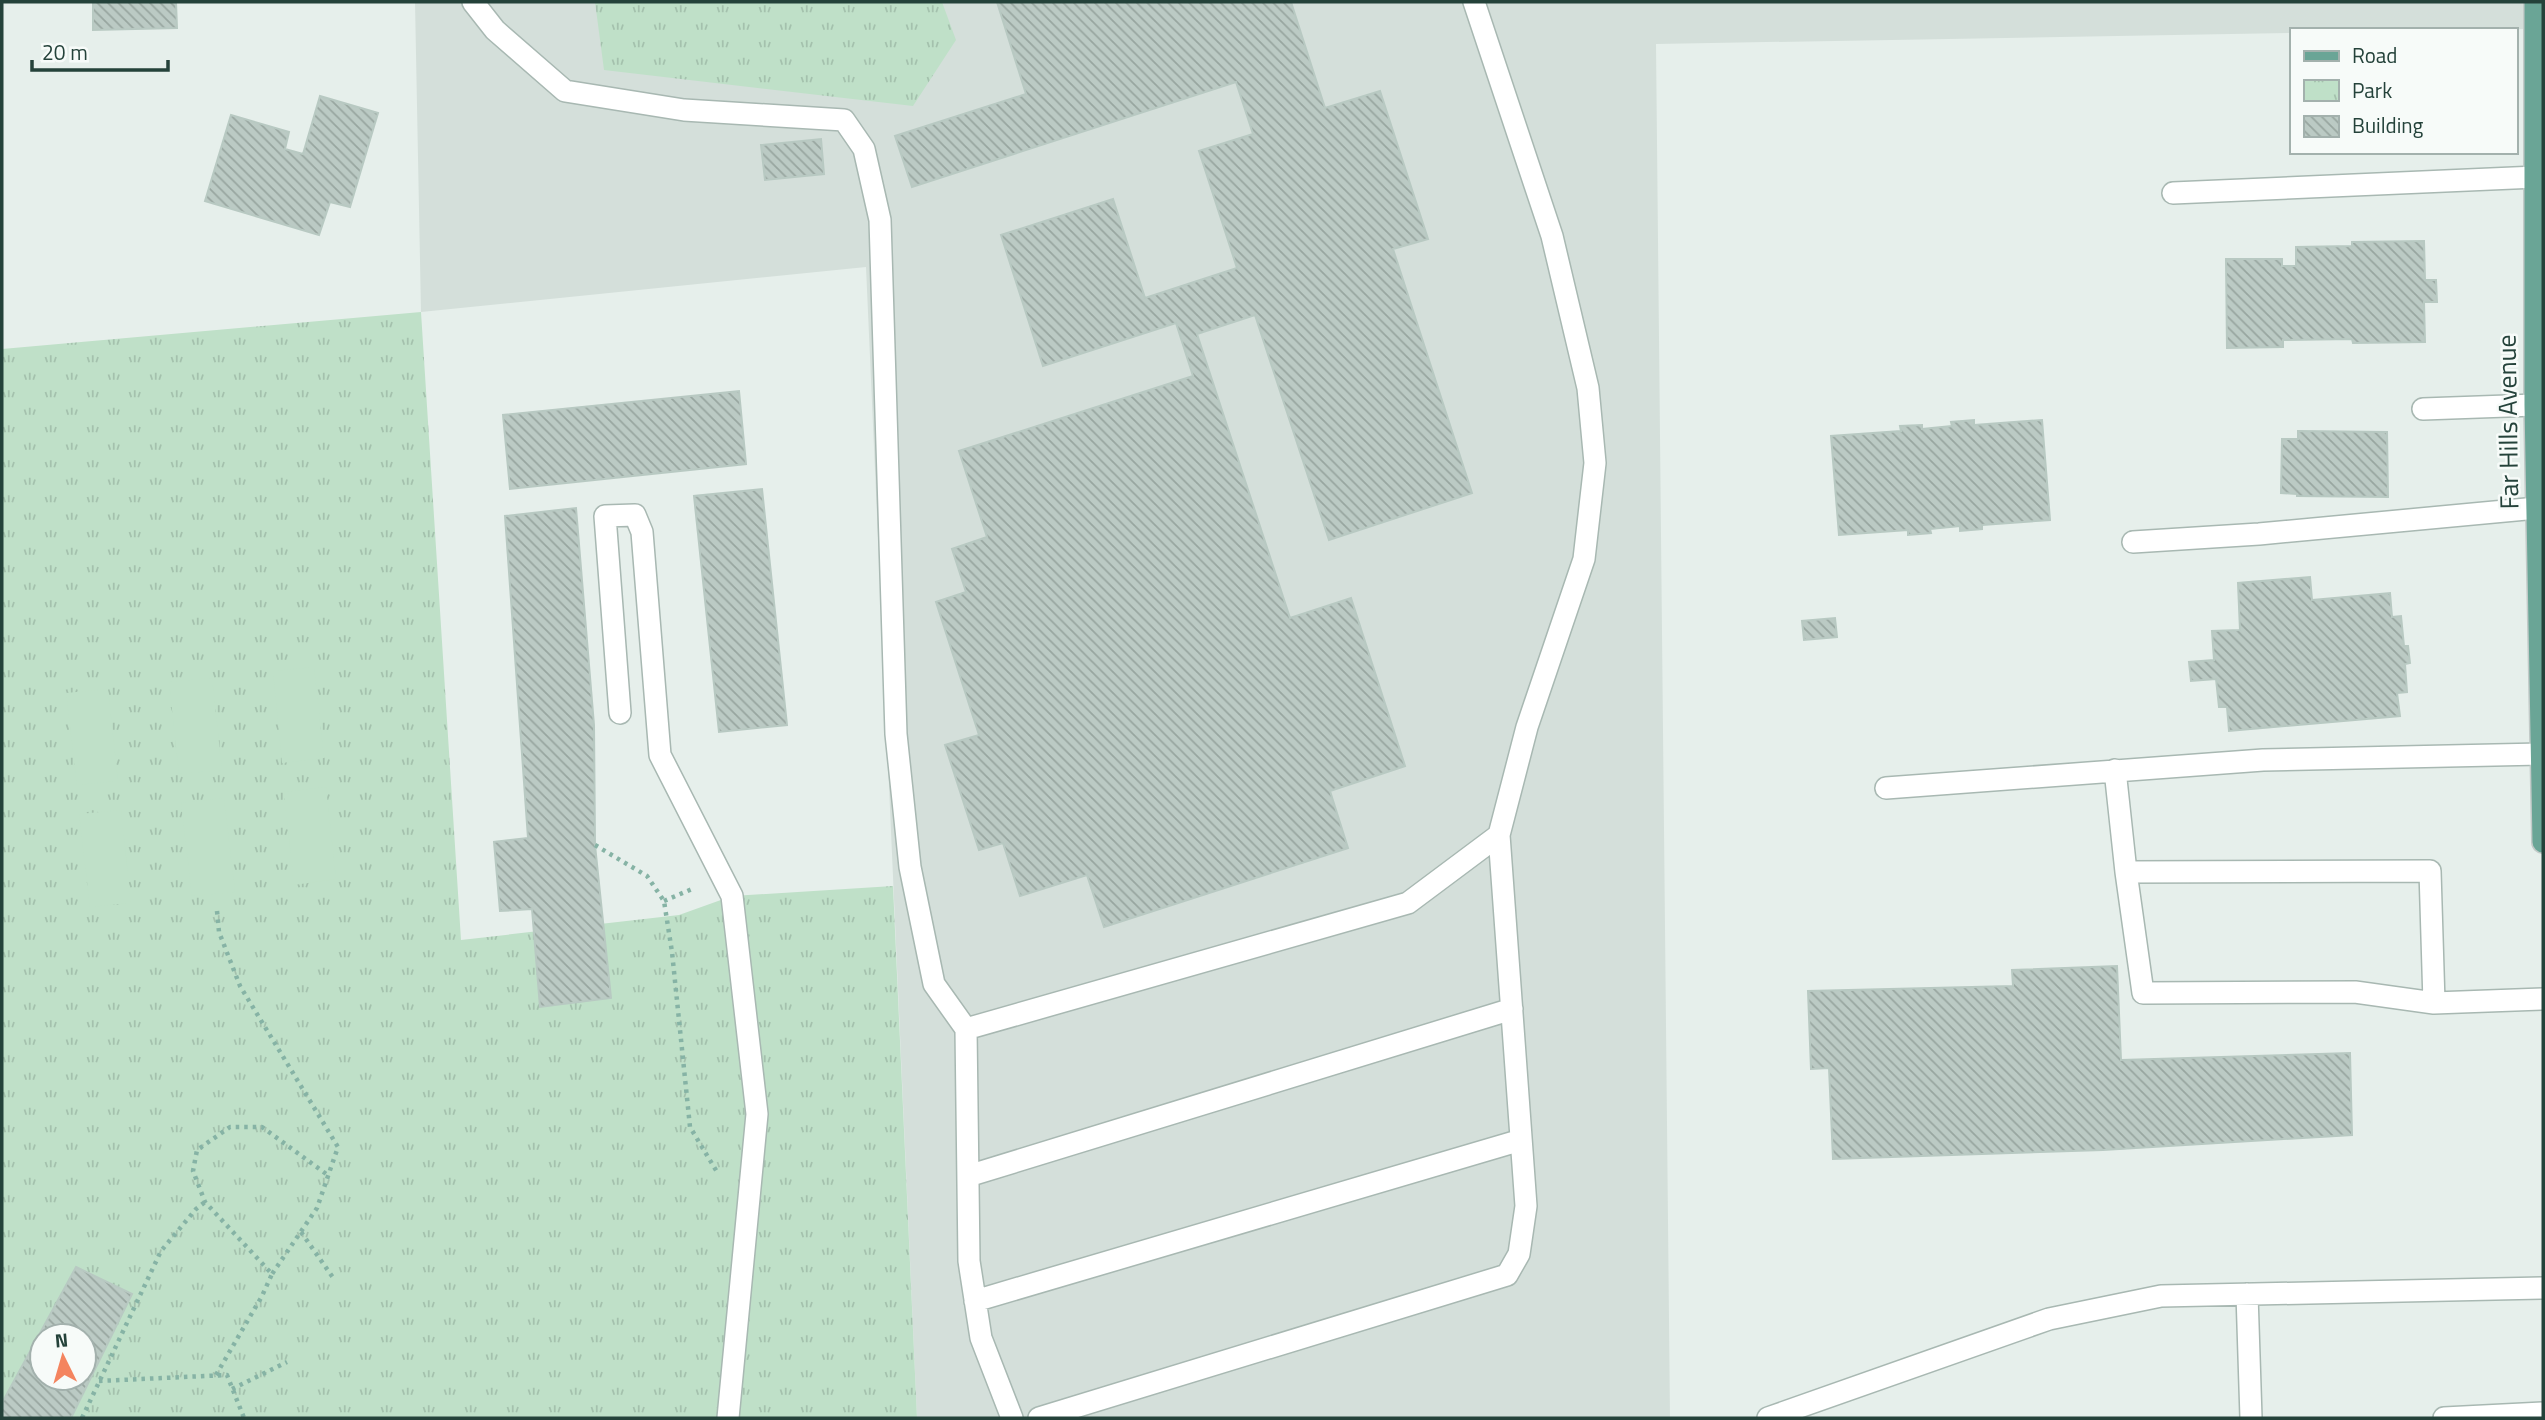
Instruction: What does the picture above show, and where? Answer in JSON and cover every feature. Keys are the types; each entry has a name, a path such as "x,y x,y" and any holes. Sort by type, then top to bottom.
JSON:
{"main road":[{"name":"Far Hills Avenue","path":"2535,2 2540,93 2536,177 2539,282 2535,405 2543,842"}],"lane":[{"path":"473,2 495,30 565,91 684,110 844,120 864,149 880,220 896,734 910,867 934,984 966,1029 969,1261 981,1338 1012,1418"},
{"path":"1039,1418 1507,1275 1519,1254 1526,1206 1499,835 1527,727 1584,559 1595,463 1588,388 1552,236 1474,2"},
{"path":"2173,192 2536,177"},
{"path":"2423,409 2535,405"},
{"path":"2133,542 2259,534 2537,508"},
{"path":"620,713 605,516 635,514 642,532 660,755 732,896 757,1114 727,1418"},
{"path":"1886,788 2263,760 2541,754"},
{"path":"2116,770 2126,872 2143,993 2355,992 2434,1003 2543,999"},
{"path":"966,1029 1408,903 1499,835"},
{"path":"2126,872 2430,871 2434,1003"},
{"path":"968,1176 1511,1009"},
{"path":"975,1301 1521,1140"},
{"path":"1768,1418 2049,1319 2161,1296 2543,1288"},
{"path":"2247,1294 2251,1418"},
{"path":"2444,1418 2543,1413"}],"path":[{"path":"595,845 647,876 664,901 672,952 690,1127 718,1174"},
{"path":"216,1375 272,1274 317,1208 338,1147 240,986 219,932 217,911"},
{"path":"272,1274 205,1202 193,1171 197,1150 230,1127 262,1126 329,1176"},
{"path":"82,1418 161,1251 205,1202"},
{"path":"301,1232 334,1279"},
{"path":"232,1389 288,1362"},
{"path":"99,1381 227,1375 244,1418"}],"shaded area":[{"path":"415,2 2535,2 2536,29 2290,28 2290,33 1656,44 1670,1418 917,1418 866,267 421,312"}],"green space":[{"path":"595,2 942,2 956,40 913,106 604,70"},
{"path":"421,312 461,940 679,915 732,896 893,886 917,1418 2,1418 2,349"},
{"path":"314,667 324,758 282,763 273,671"},
{"path":"212,678 222,770 179,774 169,682"},
{"path":"108,689 118,781 77,785 66,693"},
{"path":"326,787 336,879 294,885 284,792"},
{"path":"224,798 235,892 192,896 181,803"},
{"path":"121,810 131,903 90,907 79,814"}],"building":[{"path":"93,2 176,2 177,28 93,30"},
{"path":"997,2 1291,2 1325,108 1380,91 1428,239 1393,249 1472,493 1329,540 1255,315 1197,334 1290,618 1351,598 1405,766 1330,791 1348,848 1104,927 1087,875 1020,896 1003,843 979,850 945,745 979,735 936,602 966,592 952,549 987,537 959,451 1193,376 1176,323 1043,366 1001,235 1113,199 1145,298 1237,268 1199,151 1253,134 1236,82 912,187 895,136 1026,94"},
{"path":"320,96 378,113 350,207 330,202 319,235 205,201 231,115 289,132 285,149 303,154"},
{"path":"821,139 824,174 765,180 761,145"},
{"path":"2424,241 2425,280 2436,280 2437,302 2424,302 2425,342 2283,340 2283,347 2227,348 2226,259 2282,259 2282,266 2296,266 2296,247 2352,246 2352,242"},
{"path":"739,391 746,464 510,489 503,415"},
{"path":"1974,420 1974,425 2042,420 2050,520 1982,525 1982,529 1960,531 1960,526 1930,529 1931,533 1908,535 1908,530 1839,535 1831,436 1901,431 1900,426 1922,425 1922,429 1952,426 1951,422"},
{"path":"2298,431 2387,432 2388,497 2297,496 2281,493 2282,439 2298,439"},
{"path":"762,489 787,725 719,732 694,496"},
{"path":"576,508 594,725 595,845 611,998 540,1007 532,909 500,911 494,842 528,838 505,516"},
{"path":"2310,577 2312,600 2390,593 2392,617 2401,616 2404,646 2408,646 2410,663 2405,664 2407,692 2397,693 2400,716 2229,731 2227,707 2219,707 2216,679 2191,681 2189,662 2214,660 2212,631 2240,630 2238,583"},
{"path":"1835,618 1837,637 1804,640 1802,621"},
{"path":"2117,966 2121,1060 2350,1053 2352,1135 2103,1150 1833,1159 1829,1068 1811,1069 1808,991 2013,986 2012,970"},
{"path":"76,1267 132,1294 98,1363 98,1322 46,1322"},
{"path":"28,1355 28,1392 84,1392 71,1418 2,1418 2,1403"}]}
